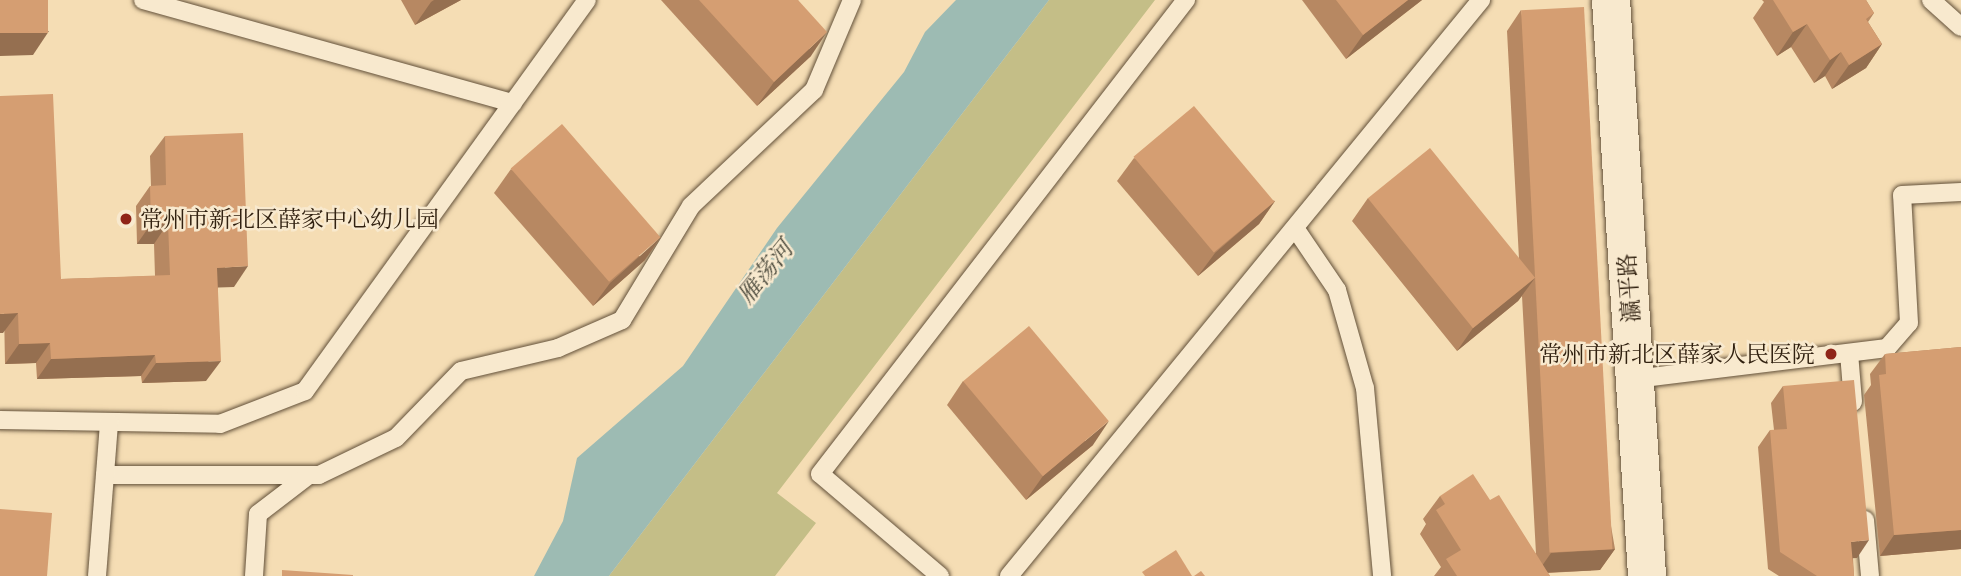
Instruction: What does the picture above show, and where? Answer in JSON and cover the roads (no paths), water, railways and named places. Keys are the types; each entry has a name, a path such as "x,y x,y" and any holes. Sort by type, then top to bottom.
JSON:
{"street":[{"name":"瀛平路","path":"1611,0 1647,576"}],"lane":[{"path":"143,0 513,103"},
{"path":"0,420 220,424 305,391 587,0"},
{"path":"254,576 258,514 309,475 396,439 461,371 558,348 622,320 691,206 814,90 852,0"},
{"path":"940,576 820,474 1186,0"},
{"path":"1009,576 1481,0"},
{"path":"1931,0 1961,27"},
{"path":"1635,379 1887,348 1909,323 1902,195 1961,192"},
{"path":"1295,228 1337,290 1365,388 1382,576"},
{"path":"1849,353 1855,423"},
{"path":"97,576 109,422"},
{"path":"105,475 309,475"},
{"path":"1863,506 1870,576"}],"water":[{"name":"雁荡河","path":"956,0 1049,0 609,576 534,576 563,521 577,458 683,366 777,228 904,72 925,32"}],"place":[{"name":"常州市新北区薛家中心幼儿园","path":"126,219"},
{"name":"常州市新北区薛家人民医院","path":"1831,354"}]}
